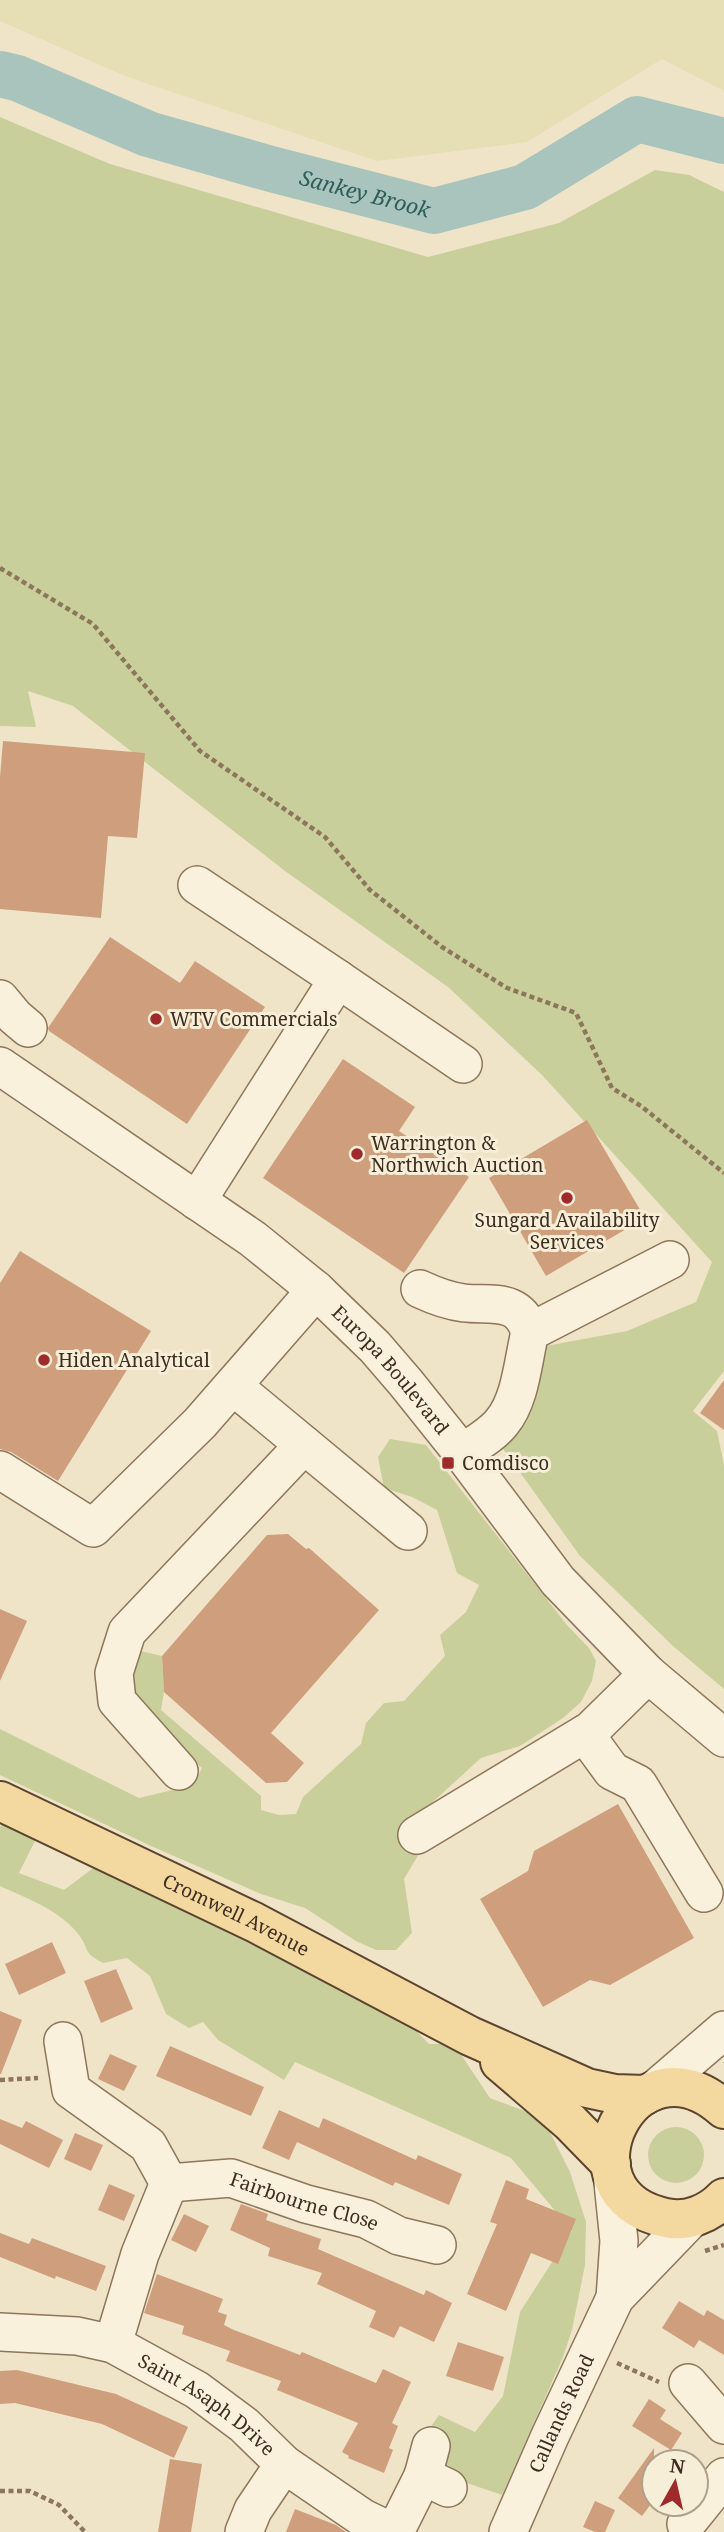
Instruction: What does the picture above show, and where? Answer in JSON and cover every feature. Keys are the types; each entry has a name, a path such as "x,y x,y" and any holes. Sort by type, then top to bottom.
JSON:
{"main road":[{"name":"Cromwell Avenue","path":"0,1801 254,1922 470,2036 587,2088 615,2094 648,2094 671,2088 690,2089 708,2096 724,2109"},
{"name":"Cromwell Avenue","path":"470,2036 570,2122 612,2169 621,2191 635,2205 652,2216 672,2220 709,2212"},
{"path":"612,2169 610,2144 616,2124 628,2107 648,2094"}],"street":[{"path":"197,886 463,1064"},
{"path":"197,1200 338,979"},
{"path":"0,999 28,1028"},
{"name":"Europa Boulevard","path":"0,1066 253,1239 316,1290 375,1347 462,1453 558,1581 648,1674 724,1738"},
{"path":"530,1332 670,1260"},
{"path":"420,1289 463,1303 504,1305 517,1311 526,1321 530,1332 509,1411 501,1423 462,1453"},
{"path":"0,1471 93,1528 200,1423 316,1290"},
{"path":"233,1386 408,1531"},
{"path":"179,1771 117,1701 114,1673 127,1632 304,1445"},
{"path":"417,1835 585,1734 648,1674"},
{"path":"585,1734 612,1771 638,1784 704,1894"},
{"path":"648,2094 724,2030"},
{"path":"66,2059 71,2090 148,2145 169,2183 140,2254 114,2344"},
{"name":"Callands Road","path":"508,2532 615,2298 619,2241 612,2169"},
{"name":"Fairbourne Close","path":"169,2183 231,2178 306,2204 366,2219 398,2236 437,2245"},
{"name":"Callands Road","path":"615,2298 709,2212"},
{"name":"Saint Asaph Drive","path":"0,2332 77,2336 114,2344 214,2402 244,2425 284,2464 363,2518 393,2532"},
{"path":"688,2383 724,2425"},
{"path":"243,2514 284,2464"},
{"path":"393,2532 434,2470"},
{"path":"686,2524 724,2477"}],"path":[{"path":"0,568 93,624 200,751 325,837 370,890 442,947 507,988 576,1013 612,1088 641,1107 724,1173"},
{"path":"0,2080 66,2059"},
{"path":"616,2362 669,2386 688,2383"},
{"path":"0,2491 30,2491 40,2495 59,2505 85,2532"}],"shaded area":[{"path":"0,0 724,0 724,91 662,59 527,142 377,161 125,76 0,21"}],"green space":[{"path":"0,117 110,164 428,257 559,223 655,170 689,175 724,192 724,1371 693,1411 717,1431 724,1465 724,1689 673,1646 580,1556 501,1446 540,1347 627,1331 696,1302 712,1262 542,1075 448,987 285,871 73,706 28,691 36,727 0,726"},
{"path":"390,1439 426,1445 567,1625 589,1648 596,1661 592,1681 581,1702 563,1718 520,1746 481,1758 413,1820 419,1854 404,1879 412,1933 396,1950 376,1950 356,1941 305,1908 261,1894 0,1775 0,1729 139,1798 193,1785 202,1768 150,1724 132,1698 132,1649 162,1656 164,1692 161,1710 261,1796 261,1810 279,1815 296,1814 303,1797 361,1744 366,1723 384,1703 404,1701 445,1656 440,1635 466,1612 479,1585 457,1573 437,1510 412,1497 384,1488 378,1457"},
{"path":"6,1817 37,1837 19,1873 64,1890 100,1863 394,2008 429,2044 454,2044 490,2098 543,2118 570,2172 586,2222 585,2265 572,2330 563,2357 502,2495 452,2478 430,2428 439,2415 475,2432 503,2396 520,2312 572,2231 511,2158 295,2062 284,2080 218,2040 203,2022 189,2028 166,2014 150,1976 127,1958 103,1963 89,1954 79,1935 63,1919 43,1906 0,1886 0,1827"},
{"path":"671,2127 681,2127 696,2135 702,2144 702,2166 696,2175 681,2183 671,2183 653,2171 648,2160 648,2150 660,2132"}],"building":[{"path":"3,741 145,753 137,838 108,836 101,918 0,909 0,777"},
{"name":"WTV Commercials","path":"110,937 180,983 195,961 265,1007 187,1124 49,1031 48,1028"},
{"name":"Warrington & Northwich Auction","path":"343,1059 415,1107 399,1131 469,1177 404,1273 263,1178"},
{"name":"Sungard Availability Services","path":"587,1120 645,1218 546,1276 489,1178"},
{"path":"20,1251 151,1331 58,1481 11,1452 0,1449 0,1283"},
{"path":"724,1380 724,1430 700,1413"},
{"path":"288,1534 306,1549 309,1548 379,1610 271,1733 304,1763 287,1782 266,1783 164,1692 162,1656 267,1535"},
{"path":"0,1609 27,1621 0,1681"},
{"path":"618,1804 694,1938 610,1985 590,1980 543,2007 480,1899 528,1871 534,1851"},
{"path":"52,1942 66,1973 19,1995 5,1964"},
{"path":"116,1969 133,2009 101,2023 84,1981"},
{"path":"0,2011 22,2020 1,2074 0,2074"},
{"path":"170,2046 264,2087 251,2116 156,2076"},
{"path":"110,2054 137,2066 124,2091 98,2079"},
{"path":"279,2110 319,2128 323,2118 416,2160 418,2155 462,2174 449,2205 395,2182 393,2186 297,2142 289,2160 262,2148"},
{"path":"0,2119 22,2128 26,2121 63,2140 49,2168 0,2144"},
{"path":"75,2133 103,2145 91,2171 64,2159"},
{"path":"506,2180 529,2189 526,2199 576,2219 558,2264 531,2253 506,2311 467,2294 497,2224 490,2222"},
{"path":"109,2184 135,2195 124,2221 98,2210"},
{"path":"241,2204 268,2214 266,2220 321,2239 318,2249 424,2295 426,2290 452,2303 434,2342 400,2326 394,2338 369,2327 376,2311 317,2284 322,2273 268,2256 270,2248 230,2230"},
{"path":"184,2214 209,2226 196,2252 171,2240"},
{"path":"0,2233 29,2244 32,2238 106,2266 96,2291 56,2276 55,2279 0,2257"},
{"path":"157,2274 223,2299 218,2312 227,2315 224,2325 234,2330 300,2355 302,2352 376,2383 383,2369 411,2382 392,2423 398,2426 389,2448 393,2450 384,2473 348,2458 349,2456 342,2452 358,2423 277,2390 281,2381 226,2361 230,2351 182,2334 184,2326 144,2313"},
{"path":"679,2301 704,2316 707,2310 724,2320 724,2355 699,2340 694,2348 662,2328"},
{"path":"458,2342 504,2357 493,2391 446,2376"},
{"path":"17,2370 116,2394 188,2427 174,2458 102,2424 15,2403 0,2404 0,2371"},
{"path":"649,2399 666,2410 660,2419 682,2433 672,2448 668,2448 632,2426"},
{"path":"170,2459 202,2464 191,2532 158,2532"},
{"path":"640,2467 640,2514 618,2498"},
{"path":"595,2501 615,2510 605,2532 595,2532 583,2527"},
{"path":"295,2509 336,2525 346,2532 286,2532"}],"waterway":[{"name":"Sankey Brook","path":"0,74 17,78 148,134 434,211 525,187 637,119 724,141"}],"place":[{"name":"WTV Commercials","path":"156,1019"},
{"name":"Warrington & Northwich Auction","path":"357,1154"},
{"name":"Sungard Availability Services","path":"567,1198"},
{"name":"Hiden Analytical","path":"44,1360"},
{"name":"Comdisco","path":"448,1463"}]}
